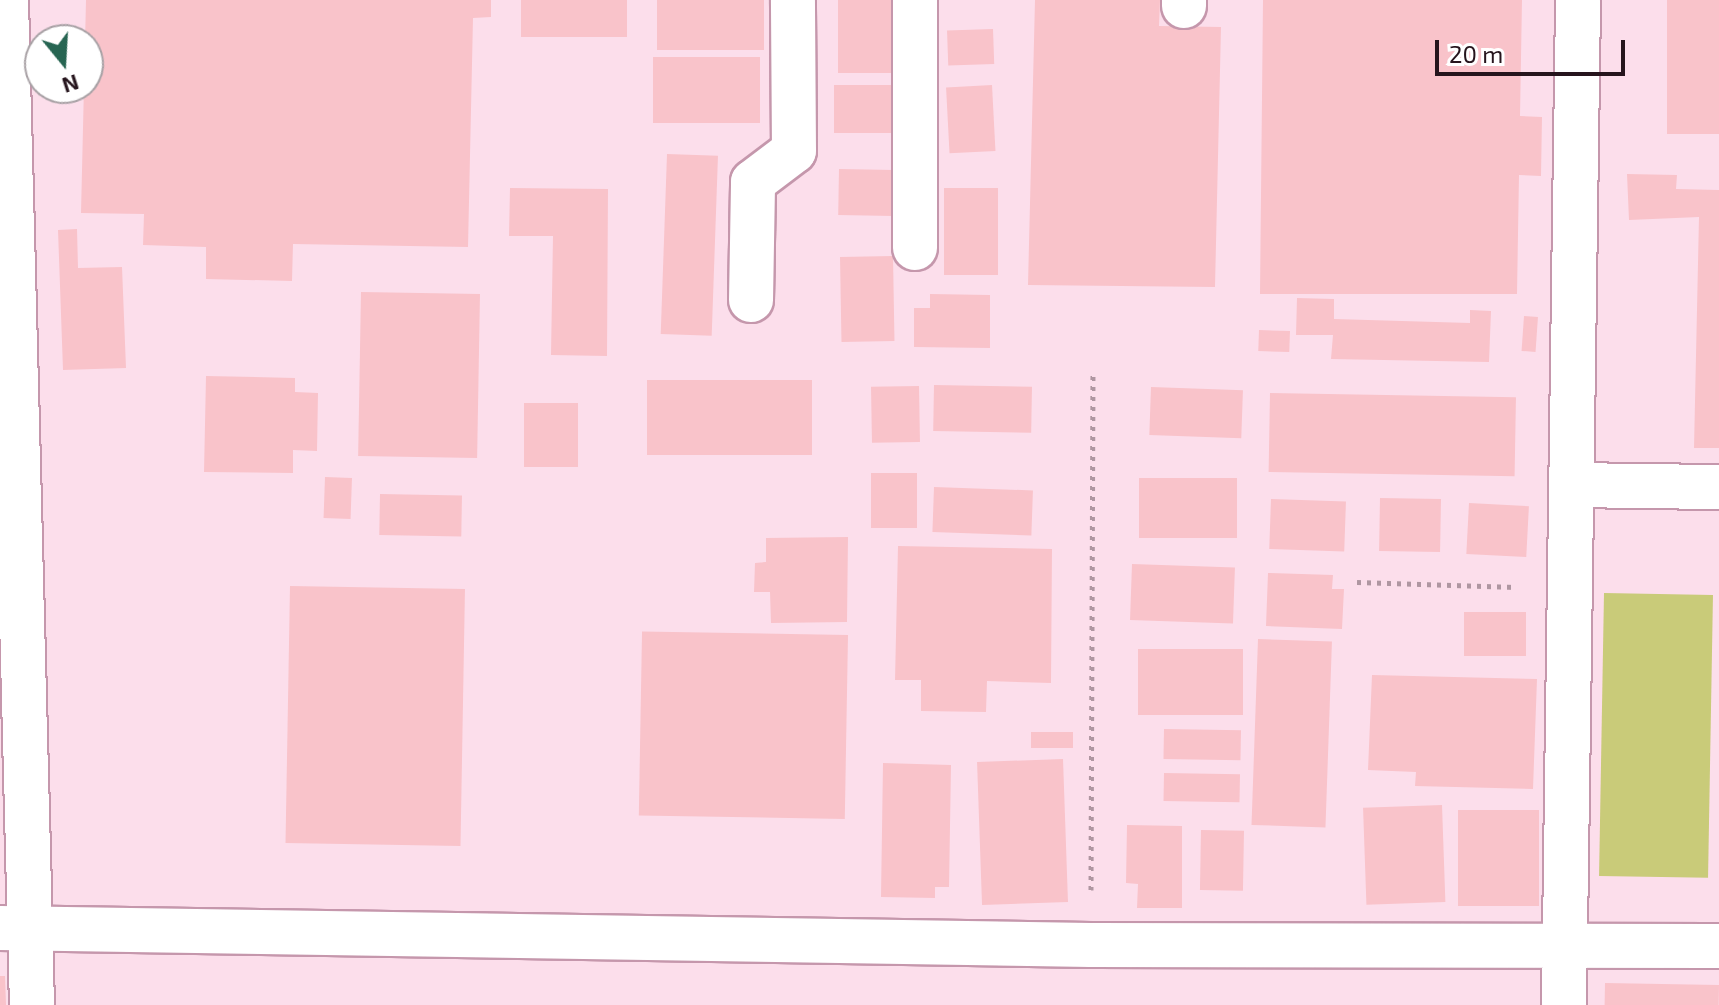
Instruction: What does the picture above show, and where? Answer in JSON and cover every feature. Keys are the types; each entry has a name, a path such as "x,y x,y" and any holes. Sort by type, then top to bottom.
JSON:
{"street":[{"path":"6,0 15,928 32,1005"},
{"path":"751,300 753,182 794,151 793,0"},
{"path":"915,0 915,248"},
{"path":"1564,1005 1578,0"},
{"path":"1571,485 1719,487"},
{"path":"15,928 1091,945 1719,946"}],"path":[{"path":"1091,945 1093,371"},
{"path":"1357,582 1569,589"}],"green space":[{"path":"1604,593 1713,595 1708,878 1599,876"}],"building":[{"path":"86,0 491,0 491,17 473,18 468,247 293,244 292,281 206,279 206,247 143,245 144,214 81,213 84,104 104,104 104,24 85,24"},
{"path":"521,0 627,0 627,37 521,37"},
{"path":"657,0 764,0 764,50 657,50"},
{"path":"838,0 893,0 893,73 838,73"},
{"path":"1035,0 1160,0 1159,26 1221,27 1215,287 1028,285"},
{"path":"1263,0 1522,0 1520,116 1542,117 1541,176 1519,175 1517,294 1260,294"},
{"path":"1667,0 1719,0 1719,134 1667,134"},
{"path":"993,29 994,64 948,66 947,31"},
{"path":"653,57 760,57 760,123 653,123"},
{"path":"834,85 892,85 892,133 834,133"},
{"path":"992,85 995,151 950,153 946,87"},
{"path":"667,154 718,156 712,336 661,334"},
{"path":"839,169 894,170 893,216 838,215"},
{"path":"1627,174 1677,175 1676,189 1719,190 1719,448 1694,448 1699,217 1629,220"},
{"path":"510,188 608,189 607,356 551,355 553,236 509,236"},
{"path":"944,188 998,188 998,275 944,275"},
{"path":"77,229 78,268 122,267 126,368 63,370 58,230"},
{"path":"893,256 894,341 841,342 840,257"},
{"path":"361,292 480,294 477,458 358,456"},
{"path":"930,294 990,295 990,348 914,347 914,308 930,308"},
{"path":"1297,298 1334,299 1334,319 1470,323 1470,310 1491,311 1489,362 1331,359 1333,335 1296,335"},
{"path":"1524,316 1538,317 1536,352 1522,351"},
{"path":"1259,330 1290,331 1289,352 1258,351"},
{"path":"206,376 295,378 295,392 318,393 317,451 293,450 293,473 204,472"},
{"path":"647,380 812,380 812,455 647,455"},
{"path":"934,385 1032,387 1031,433 933,431"},
{"path":"919,386 920,442 872,443 871,387"},
{"path":"1151,387 1243,390 1241,438 1149,435"},
{"path":"1270,393 1516,397 1515,476 1269,472"},
{"path":"524,403 578,403 578,467 524,467"},
{"path":"871,473 917,473 917,528 871,528"},
{"path":"325,477 352,478 351,519 324,518"},
{"path":"1139,478 1237,478 1237,538 1139,538"},
{"path":"934,487 1033,490 1031,535 932,532"},
{"path":"380,494 462,495 461,536 379,535"},
{"path":"1380,498 1441,499 1440,552 1379,551"},
{"path":"1271,499 1346,502 1344,552 1269,549"},
{"path":"1469,503 1529,506 1526,557 1466,554"},
{"path":"848,537 847,622 771,623 770,592 754,592 755,563 766,562 766,538"},
{"path":"898,546 1052,549 1051,683 987,681 986,712 921,711 921,680 895,680"},
{"path":"1132,564 1235,568 1233,624 1130,620"},
{"path":"1268,573 1333,575 1332,589 1344,589 1342,629 1266,626"},
{"path":"290,586 465,589 460,846 286,843"},
{"path":"1464,612 1526,612 1526,656 1464,656"},
{"path":"642,631 848,635 845,819 639,815"},
{"path":"1258,639 1332,642 1325,827 1252,825"},
{"path":"1138,649 1243,649 1243,715 1138,715"},
{"path":"1372,675 1537,679 1533,789 1415,786 1416,772 1368,770"},
{"path":"1164,729 1241,730 1240,760 1163,759"},
{"path":"1031,732 1073,732 1073,748 1031,748"},
{"path":"1063,759 1068,902 982,905 977,762"},
{"path":"883,763 951,765 949,887 935,887 935,898 881,897"},
{"path":"1164,773 1240,774 1239,802 1164,801"},
{"path":"1442,805 1445,902 1366,905 1363,808"},
{"path":"1458,810 1539,810 1539,906 1458,906"},
{"path":"1127,825 1182,826 1182,908 1137,908 1138,884 1126,883"},
{"path":"1201,830 1244,831 1243,891 1200,890"},
{"path":"0,976 5,976 6,1005 0,1005"},
{"path":"1605,983 1719,985 1719,1005 1605,1005"}]}
